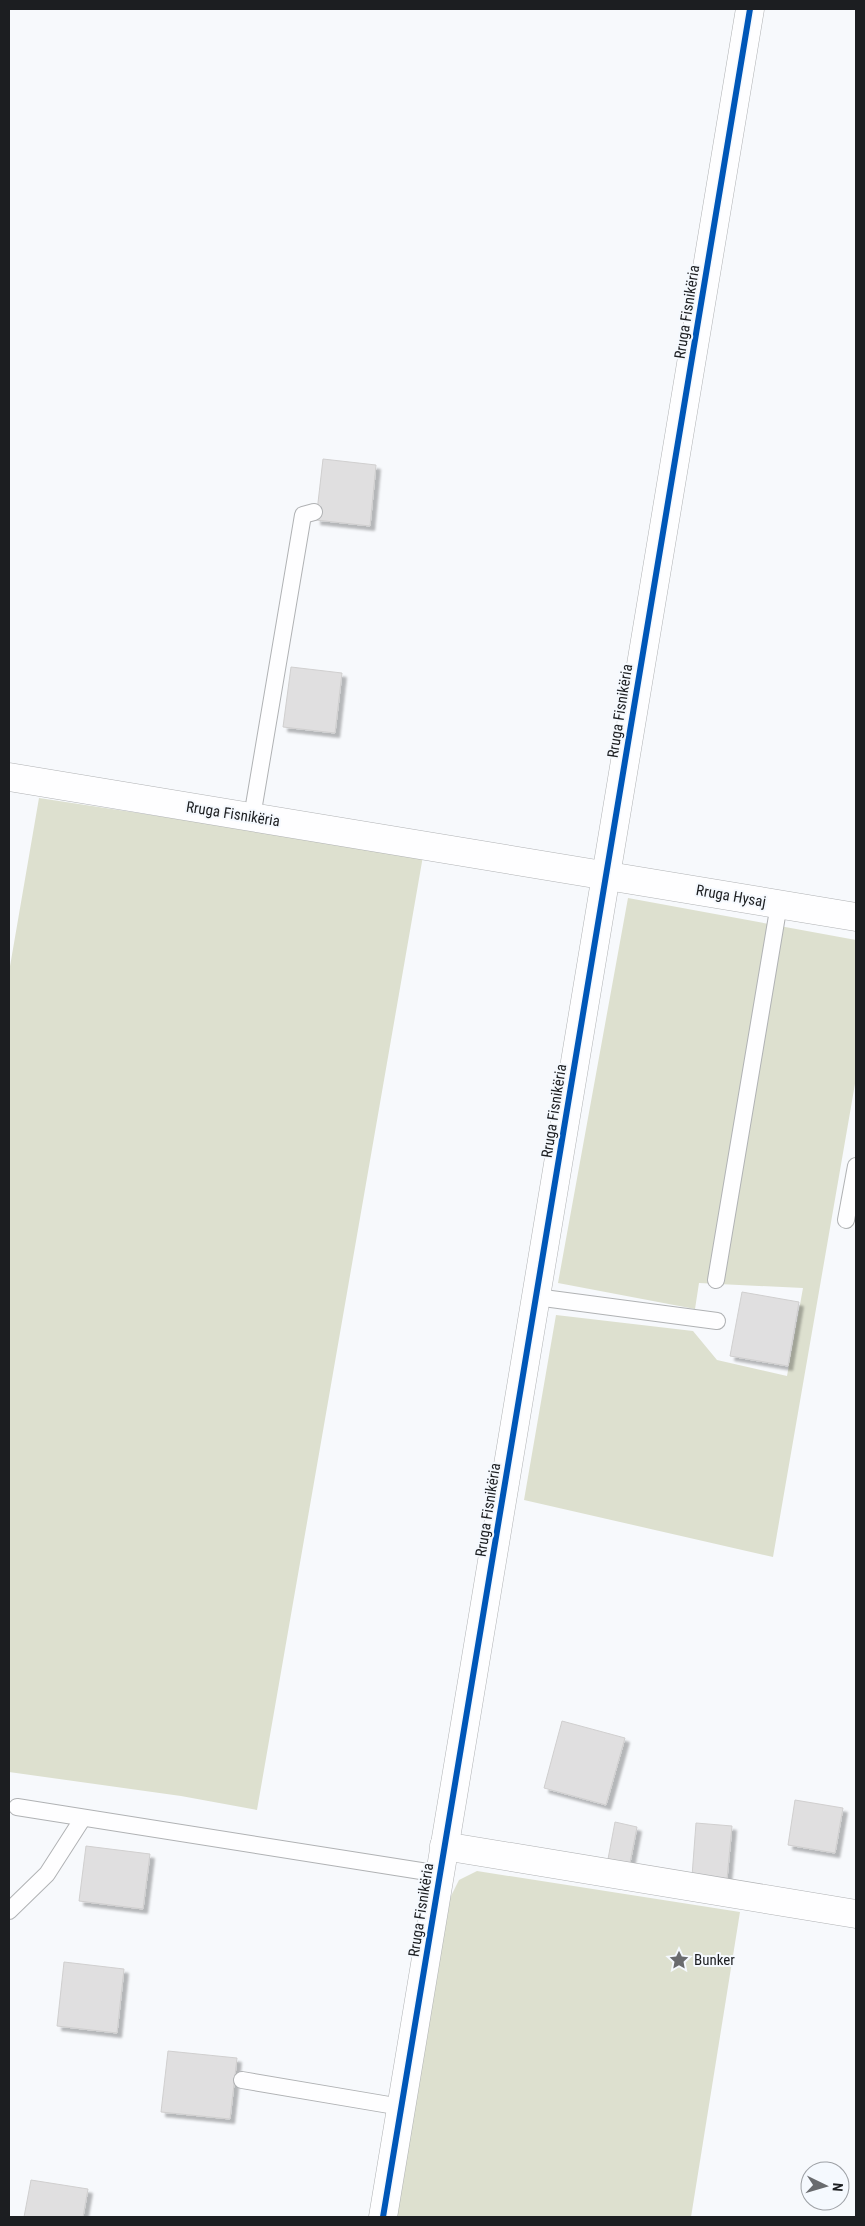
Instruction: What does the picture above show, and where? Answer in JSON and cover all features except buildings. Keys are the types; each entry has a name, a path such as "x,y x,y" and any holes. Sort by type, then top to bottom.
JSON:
{"street":[{"name":"Rruga Fisnikëria","path":"382,2217 750,9"},
{"name":"Rruga Fisnikëria","path":"9,777 606,876"},
{"name":"Rruga Hysaj","path":"606,876 856,917"},
{"name":"Rruga Fisnikëria","path":"444,1846 856,1914"}],"lane":[{"path":"252,817 303,515 314,512"},
{"path":"716,1280 779,904"},
{"path":"846,1220 856,1166"},
{"path":"536,1297 716,1321"},
{"path":"17,1808 440,1874"},
{"path":"9,1911 47,1874 83,1818"},
{"path":"242,2080 401,2107"}],"green space":[{"path":"39,798 423,856 257,1810 181,1796 9,1772 9,972"},
{"path":"628,898 856,940 856,1078 773,1557 524,1500 556,1315 693,1331 717,1360 787,1376 803,1288 699,1283 695,1309 558,1283"},
{"path":"477,1871 740,1912 691,2217 396,2217 449,1900 459,1880"}],"cycle path":[{"path":"383,2217 750,9"}],"place":[{"name":"Bunker","path":"679,1960"}]}
